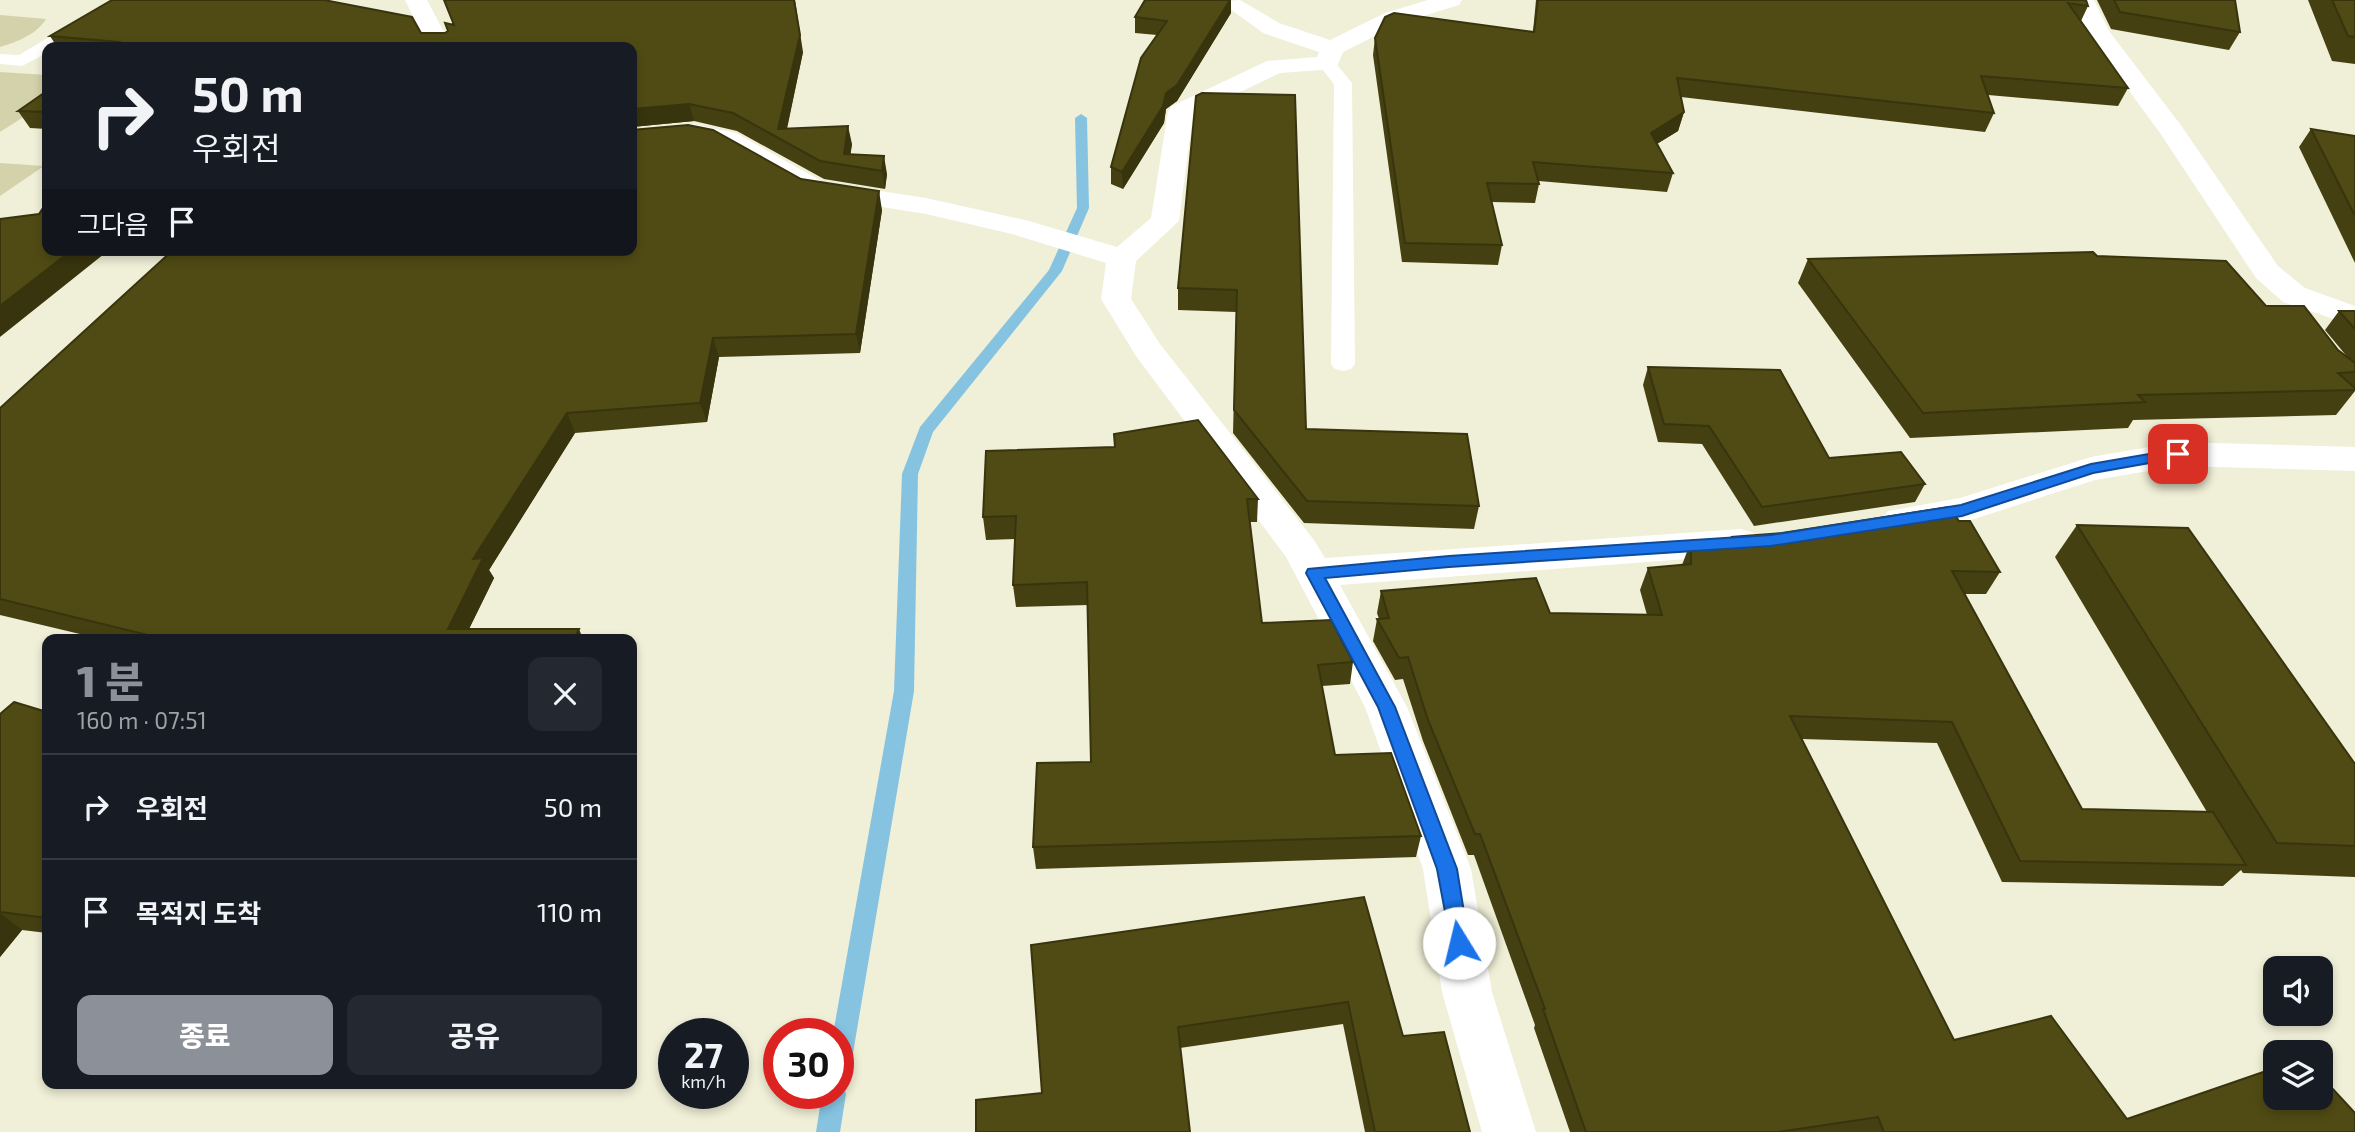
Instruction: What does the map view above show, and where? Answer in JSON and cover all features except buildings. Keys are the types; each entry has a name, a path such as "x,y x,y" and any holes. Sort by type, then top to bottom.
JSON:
{"street":[{"path":"416,0 437,42"},
{"path":"1237,6 1271,0"},
{"path":"1451,0 1393,18 1329,56 1276,66 1181,111 1165,220 1122,258 1116,299 1147,349 1301,550 1386,707 1447,869 1467,992 1509,1132"},
{"path":"2083,0 2098,32 2171,130 2267,272 2294,295 2355,317"},
{"path":"1237,6 1271,28 1329,56"},
{"path":"637,137 693,131 727,139 816,189 926,205 993,220 1122,258"},
{"path":"2294,295 2290,308 2303,327"},
{"path":"1867,525 1962,510 2091,469 2178,454 2355,459"},
{"path":"1314,573 1546,554 1771,540"}],"lane":[{"path":"53,42 123,0"},
{"path":"0,59 22,61 42,49"},
{"path":"1329,56 1343,83 1342,364"}],"shaded area":[{"path":"0,15 46,19 32,33 0,47"},
{"path":"0,72 42,75 42,105 0,132"},
{"path":"0,163 42,166 42,167 0,196"}],"waterway":[{"path":"847,1018 904,691 910,474 926,431 1055,271 1083,208 1081,118"},
{"path":"828,1132 832,1109"}],"route":[{"path":"1459,943 1447,869 1386,707 1314,573 1449,561 1771,540 1962,510 2091,469 2178,454"}]}
